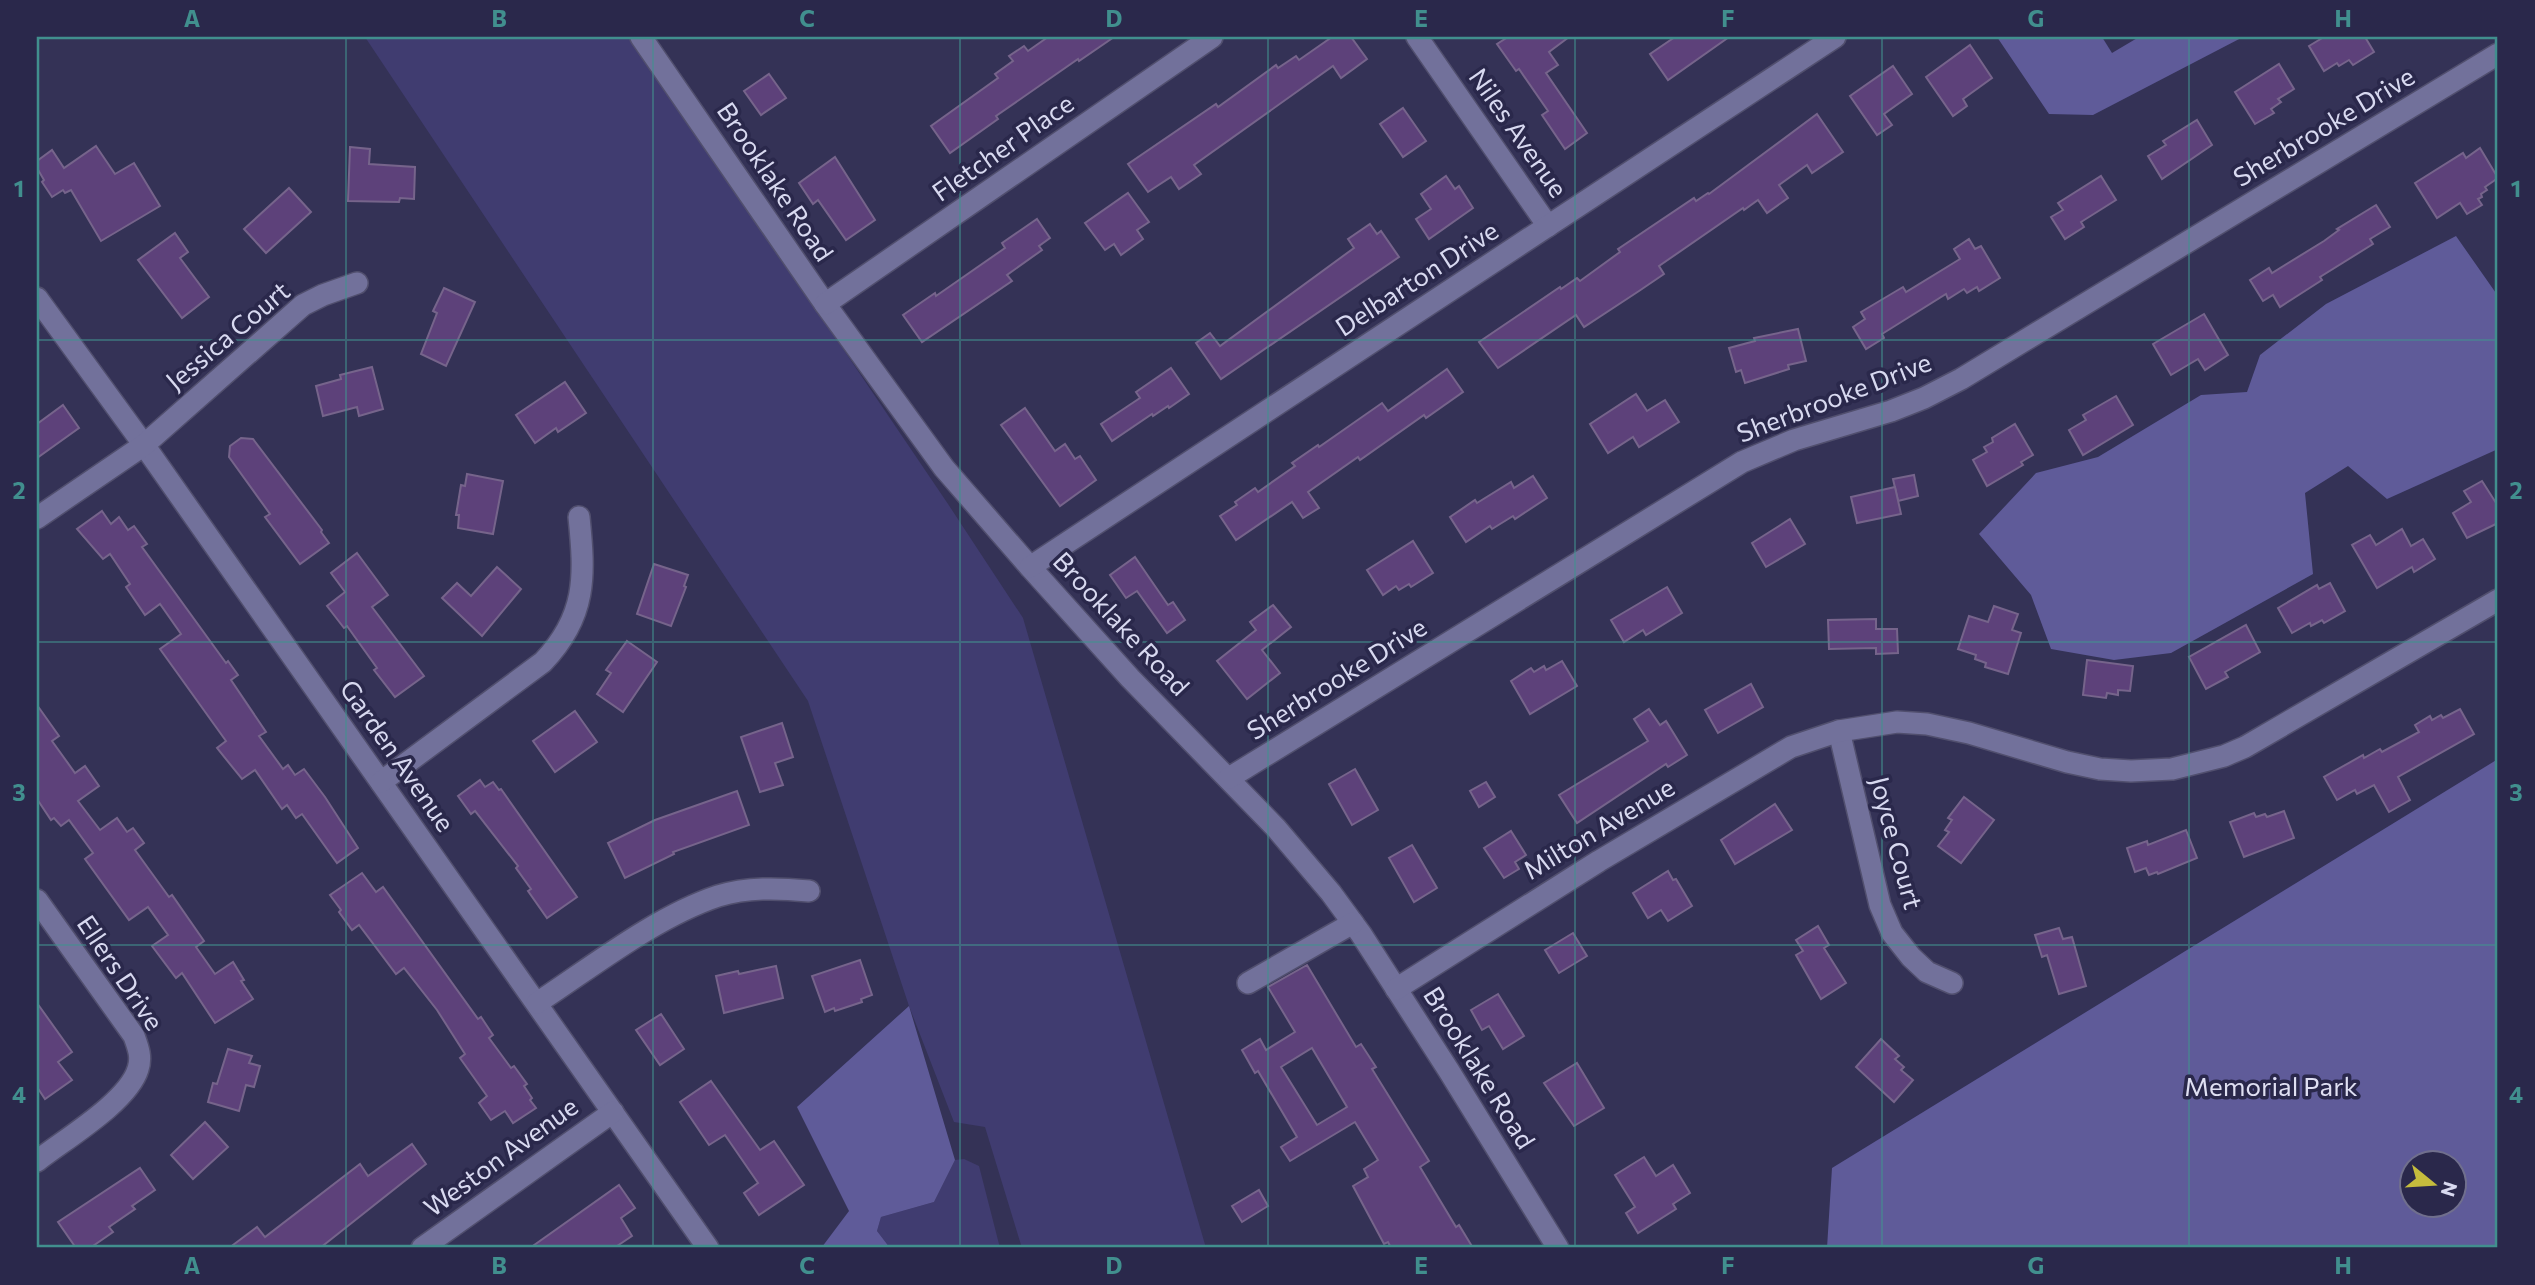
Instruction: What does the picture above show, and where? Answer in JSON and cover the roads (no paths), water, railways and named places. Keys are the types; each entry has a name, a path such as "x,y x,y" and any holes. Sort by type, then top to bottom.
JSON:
{"street":[{"name":"Brooklake Road","path":"641,37 825,304 943,468 1130,678 1307,863 1353,923 1558,1248"},
{"name":"Fletcher Place","path":"825,304 1212,37"},
{"name":"Niles Avenue","path":"1417,37 1548,226"},
{"name":"Delbarton Drive","path":"1030,567 1835,37"},
{"name":"Sherbrooke Drive","path":"1229,779 1742,462 1794,440 1892,411 1961,379 2498,54"},
{"name":"Jessica Court","path":"37,518 144,445 303,305 357,283"},
{"name":"Garden Avenue","path":"37,298 144,445 708,1248"},
{"path":"381,782 543,662 554,650 576,610 583,580 579,517"},
{"path":"1839,731 1897,722 1927,724 2100,769 2172,769 2224,756 2245,747 2498,600"},
{"name":"Joyce Court","path":"1839,731 1880,905 1892,933 1927,972 1952,983"},
{"name":"Milton Avenue","path":"1396,989 1599,861 1791,747 1839,731"},
{"path":"537,1003 657,924 717,896 778,888 809,891"},
{"name":"Ellers Drive","path":"37,900 134,1036 140,1051 139,1066 125,1093 37,1161"},
{"path":"1248,983 1353,923"},
{"name":"Weston Avenue","path":"422,1248 613,1112"}],"park label":[{"name":"Memorial Park","path":"2271,1087"}]}
